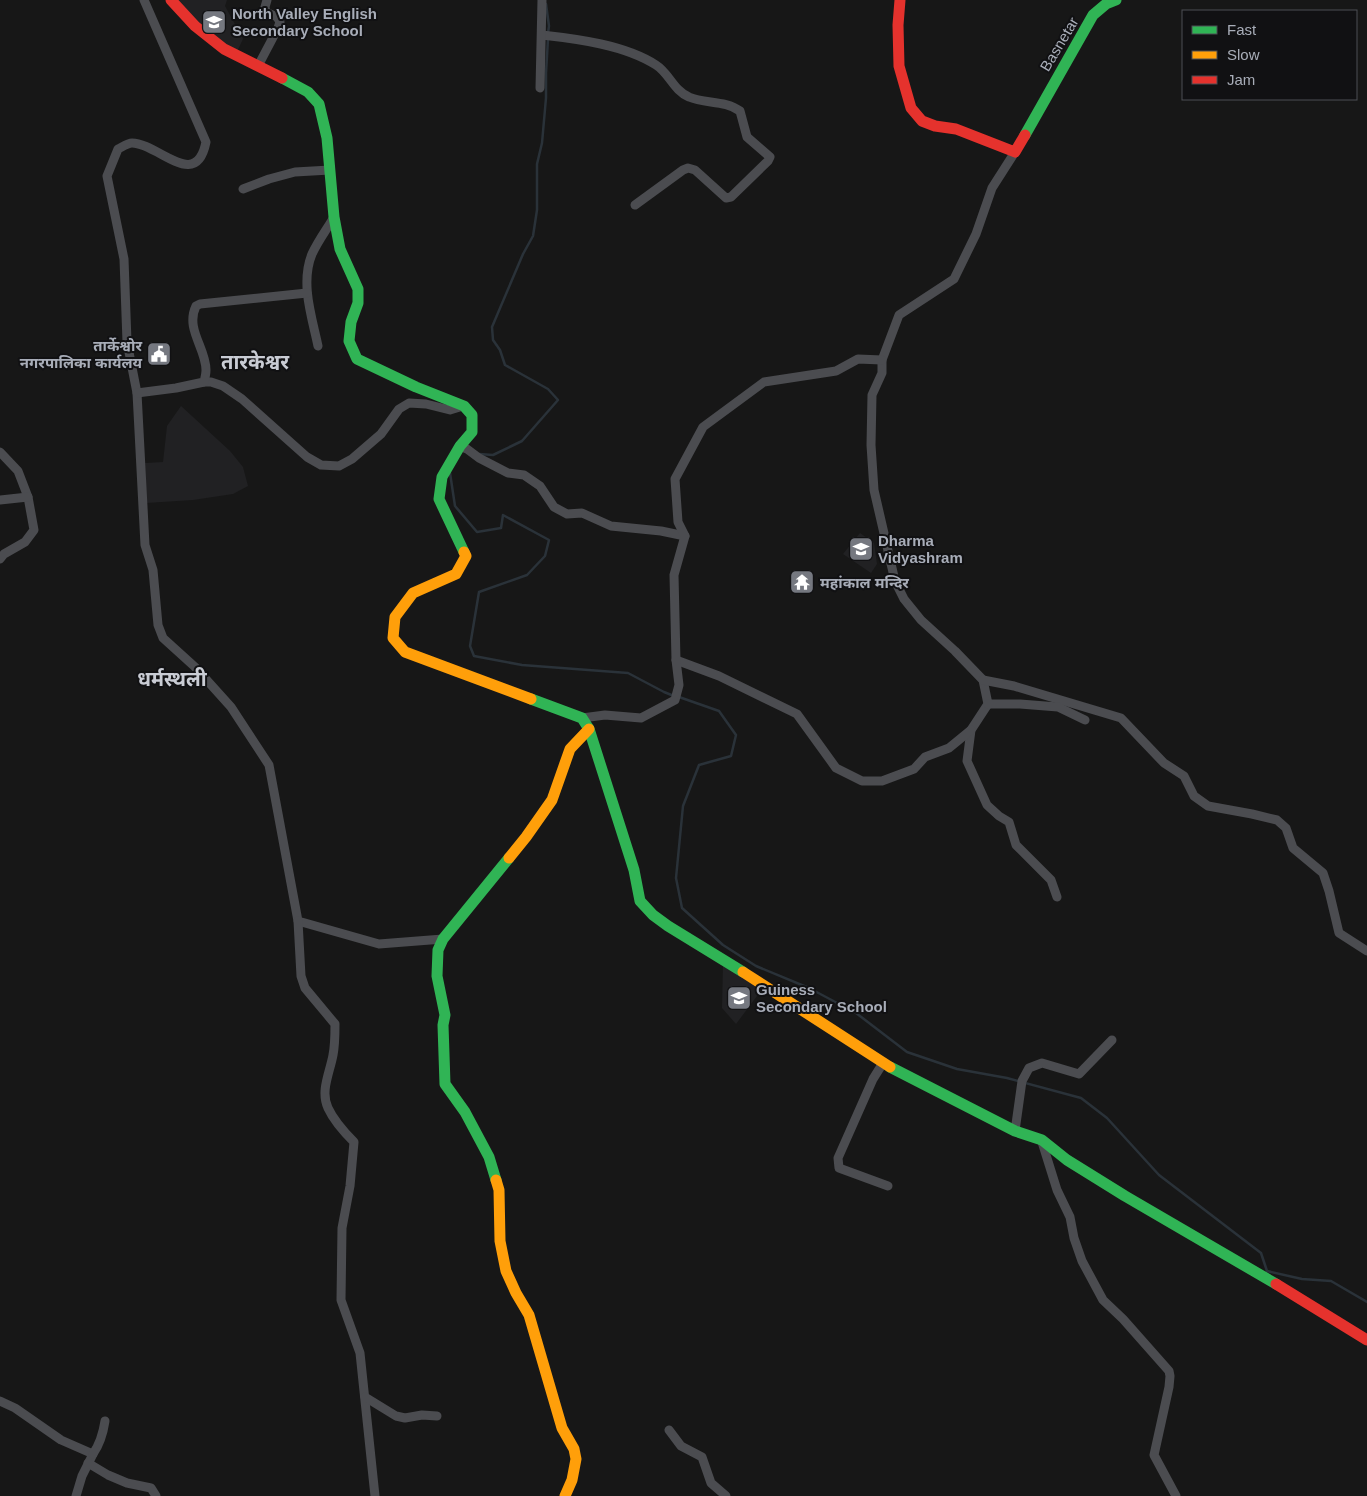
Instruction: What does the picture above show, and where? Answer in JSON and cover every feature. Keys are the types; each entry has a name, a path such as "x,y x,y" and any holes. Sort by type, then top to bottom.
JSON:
{"street":[{"path":"144,0 206,142 204,153 195,163 184,165 142,145 131,143 118,149 107,176 124,259 127,342 137,393 145,545 153,570 160,633 195,667 231,707 269,764 298,921 300,976 305,988 335,1024 333,1056 325,1096 327,1107 336,1123 354,1142 350,1186 342,1228 341,1300 360,1353 375,1496"},
{"path":"171,0 195,26 224,49 308,92 318,104 327,138 334,217 340,249 358,289 358,303 351,322 349,341 357,360 416,388 464,406 472,415 472,432 464,448 442,477 439,500 466,556 456,574 412,593 395,617 393,638 405,652 582,718 605,715 641,718 675,700 679,684 676,660 674,575 685,536 678,522 675,479 703,427 764,382 836,371 858,359 882,360"},
{"path":"258,66 280,22 277,17 266,12 267,0"},
{"path":"540,88 542,0"},
{"path":"676,660 719,676 797,714 836,768 862,781 882,781 914,770 925,757 949,748 971,730 988,704 982,680 955,651 921,620 904,599 895,580 874,490 871,445 872,395 882,373 882,360 899,315 954,279 976,234 992,188 1015,152 956,129 935,126 922,121 916,114 912,108 899,66 898,25 900,0"},
{"name":"Basnetar","path":"1015,152 1093,16 1106,4 1116,0"},
{"path":"542,34 631,52 658,66 680,91 687,96 738,108 747,137 770,157 732,198 726,198 695,170 688,168 635,205"},
{"path":"243,189 295,172 330,170"},
{"path":"318,346 307,293 308,272 312,255 334,217"},
{"path":"204,382 206,369 194,332 192,313 196,306 200,304 307,293"},
{"path":"137,393 204,382 223,386 236,394 306,457 322,464 339,466 352,459 381,434 399,409 409,404 426,404 450,410 464,406"},
{"path":"464,448 478,458 508,473 524,474 540,486 554,507 567,514 582,513 611,526 661,530 685,536"},
{"path":"0,452 18,471 28,497 34,530 25,542 4,554 0,559"},
{"path":"0,500 28,497"},
{"path":"982,680 1014,686 1121,718 1164,763 1184,776 1194,796 1208,806 1277,820 1286,828 1293,848 1323,873 1339,933 1367,951"},
{"path":"988,704 1058,707 1085,720"},
{"path":"582,718 589,729 634,870 640,900 653,915 883,1063 1015,1131 1042,1140 1067,1160 1125,1196 1240,1262 1367,1340"},
{"path":"565,1496 572,1480 576,1459 574,1449 562,1428 529,1315 506,1271 500,1241 500,1190 489,1157 466,1112 445,1084 444,1005 437,976 438,950 443,939 526,837 547,808 552,800 570,750 589,729"},
{"path":"971,730 967,761 987,805 1009,822 1016,846 1051,880 1057,897"},
{"path":"298,921 379,944 443,939"},
{"path":"1015,1131 1022,1082 1029,1068 1042,1064 1079,1074 1112,1040"},
{"path":"883,1063 873,1079 838,1158 839,1168 888,1186"},
{"path":"1042,1140 1057,1190 1070,1217 1074,1238 1082,1262 1102,1300 1123,1319 1169,1371 1169,1387 1154,1455 1176,1496"},
{"path":"365,1397 396,1416 405,1418 422,1415 437,1416"},
{"path":"0,1401 15,1408 62,1440 93,1454"},
{"path":"76,1496 82,1476 98,1446 105,1421"},
{"path":"670,1430 681,1446 702,1457 712,1483 726,1496"},
{"path":"88,1463 127,1484 152,1488 156,1496"}],"shaded area":[{"name":"North Valley English Secondary School","path":"172,0 227,0 225,6 243,39 235,56"},
{"path":"181,406 230,451 243,467 248,486 233,494 193,500 146,503 145,463 163,462 167,426"},
{"name":"Dharma Vidyashram","path":"860,533 874,543 877,564 871,573 843,554"},
{"name":"Guiness Secondary School","path":"723,963 763,988 736,1024 722,1008"}],"waterway":[{"path":"546,4 548,33"},
{"path":"479,454 493,455 522,441 558,400 548,389 505,365 500,350 493,340 492,327 523,254 533,236 537,210 537,164 542,143 546,98 548,39"},
{"path":"450,473 455,506 477,532 501,528 503,515 549,540 545,556 527,575 479,592 470,646 474,656 522,665 628,673 674,696"},
{"path":"679,697 719,711 736,735 731,756 699,765 683,806 676,878 682,908 723,945 756,966 809,988 856,1013 907,1052 957,1069 1007,1078 1081,1098 1107,1118 1159,1175 1261,1253 1267,1271 1302,1279 1331,1281 1367,1302"}],"traffic: fast":[{"path":"1025,135 1093,15 1106,4 1116,0"},
{"path":"282,78 308,92 319,104 327,138 334,217 340,249 358,289 358,303 351,322 349,341 357,359 416,387 464,406 472,415 472,432 460,446 442,477 439,499 464,552"},
{"path":"531,699 582,718 589,729 634,870 640,901 653,915 668,926 743,972"},
{"path":"496,1180 489,1157 465,1112 445,1084 443,1025 445,1015 437,976 438,950 443,939 509,858"},
{"path":"890,1067 1015,1131 1042,1140 1067,1160 1125,1196 1276,1284"}],"traffic: slow":[{"path":"464,552 466,556 456,574 413,593 395,617 393,638 405,652 531,699"},
{"path":"509,858 552,800 570,749 589,729"},
{"path":"743,972 890,1067"},
{"path":"496,1180 499,1190 500,1241 506,1271 529,1315 562,1428 574,1449 576,1459 572,1480 565,1496"}],"traffic: jam":[{"path":"171,0 195,26 224,49 282,78"},
{"path":"900,0 898,25 899,66 911,108 922,121 935,126 956,129 1015,152 1025,135"},
{"path":"1276,1284 1367,1340"}],"place":[{"name":"North Valley English Secondary School","path":"214,22"},
{"name":"तार्केश्वोर नगरपालिका कार्यलय","path":"159,354"},
{"name":"Dharma Vidyashram","path":"861,549"},
{"name":"महांकाल मन्दिर","path":"802,582"},
{"name":"Guiness Secondary School","path":"739,998"}],"district":[{"name":"तारकेश्वर","path":"255,362"},
{"name":"धर्मस्थली","path":"172,679"}]}
